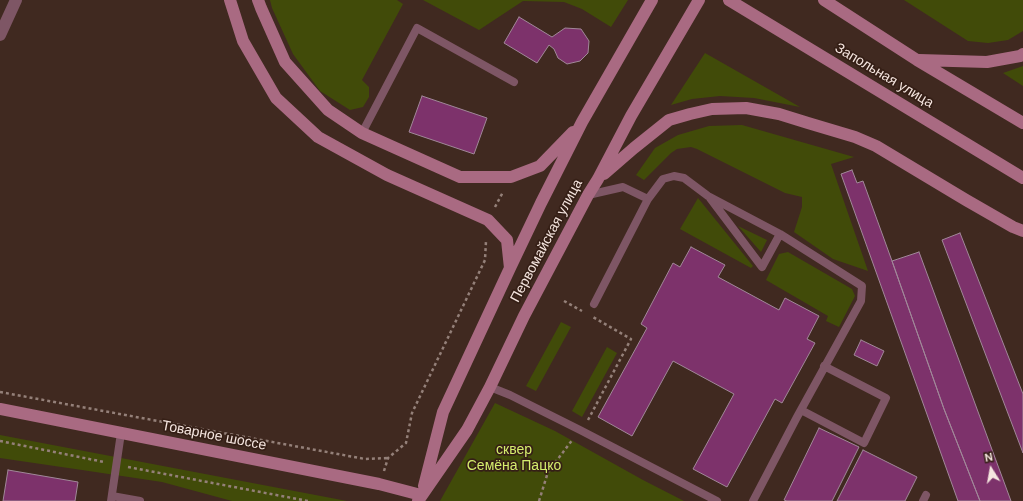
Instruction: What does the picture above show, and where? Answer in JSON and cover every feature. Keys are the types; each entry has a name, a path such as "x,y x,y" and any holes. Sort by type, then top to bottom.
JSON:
{"street":[{"path":"0,35 16,0"},
{"path":"230,0 244,41 276,98 318,137 387,175 488,220 507,240 510,268"},
{"path":"258,0 285,62 328,110 362,133 460,177 511,177 540,166 582,122"},
{"name":"Первомайская улица","path":"420,498 443,412 510,268 582,122 652,0"},
{"name":"Первомайская улица","path":"420,498 467,430 490,387 524,316 588,195 631,116 699,0"},
{"name":"Запольная улица","path":"729,0 1023,178"},
{"path":"824,0 917,60 1023,123"},
{"path":"917,60 987,62 1020,56 1023,54"},
{"path":"598,179 669,120 712,109 746,108 786,116 855,137 876,146 966,200 1013,227 1023,231"},
{"name":"Товарное шоссе","path":"0,408 380,484 420,498"}],"lane":[{"path":"362,133 417,28 514,82"},
{"path":"594,304 648,199 662,179 674,176 684,178 708,196 780,234 862,286 860,301 753,501"},
{"path":"588,195 623,187 648,199"},
{"path":"708,196 762,267 780,234"},
{"path":"801,410 864,443 886,398 824,366"},
{"path":"490,387 510,395 580,430 717,501"},
{"path":"122,433 112,498 140,501"}],"path":[{"path":"564,301 584,312"},
{"path":"539,501 548,472 588,420 631,339 591,316"},
{"path":"0,392 365,459 388,458"},
{"path":"0,441 308,501"}],"green space":[{"path":"270,0 397,0 403,4 362,80 369,87 369,97 363,107 350,110 320,91 293,54 272,8"},
{"path":"423,0 628,0 611,27 582,9 564,2 523,1 479,30"},
{"path":"904,0 1023,0 1023,31 1008,40 988,43 968,41"},
{"path":"705,53 800,107 754,98 720,96 692,99 671,105"},
{"path":"1023,66 1023,86 1003,73"},
{"path":"742,125 854,157 831,164 868,271 833,259 794,232 802,207 802,197 785,193 697,149 691,147 677,149 644,180 636,175 655,148 678,135 709,126"},
{"path":"698,198 753,266 751,268 680,229"},
{"path":"738,226 767,240 761,252"},
{"path":"788,252 852,289 855,296 839,327 826,321 828,316 766,280 779,254"},
{"path":"561,322 571,327 536,391 526,386"},
{"path":"607,347 617,353 582,417 572,411"},
{"name":"сквер Семёна Пацко","path":"495,403 555,431 684,501 440,501"},
{"path":"0,435 347,501 232,501 162,482 0,458"}],"building":[{"path":"519,17 552,37 565,28 581,29 589,41 588,53 580,61 567,64 558,58 554,49 549,45 537,63 504,43"},
{"path":"422,96 487,118 474,154 409,132"},
{"path":"852,170 857,183 863,181 944,409 980,501 958,501 841,174"},
{"path":"960,233 1023,394 1023,453 942,240"},
{"path":"691,247 725,265 718,277 779,310 785,298 819,316 807,339 815,343 782,403 775,399 727,487 693,469 734,394 673,361 632,436 598,417 647,328 641,324 673,263 680,267"},
{"path":"919,252 1011,501 980,501 944,409 892,261"},
{"path":"861,340 884,351 877,366 854,355"},
{"path":"819,428 859,447 832,501 784,500"},
{"path":"863,450 917,477 905,501 837,501"},
{"path":"8,470 78,482 75,501 3,501"}]}
